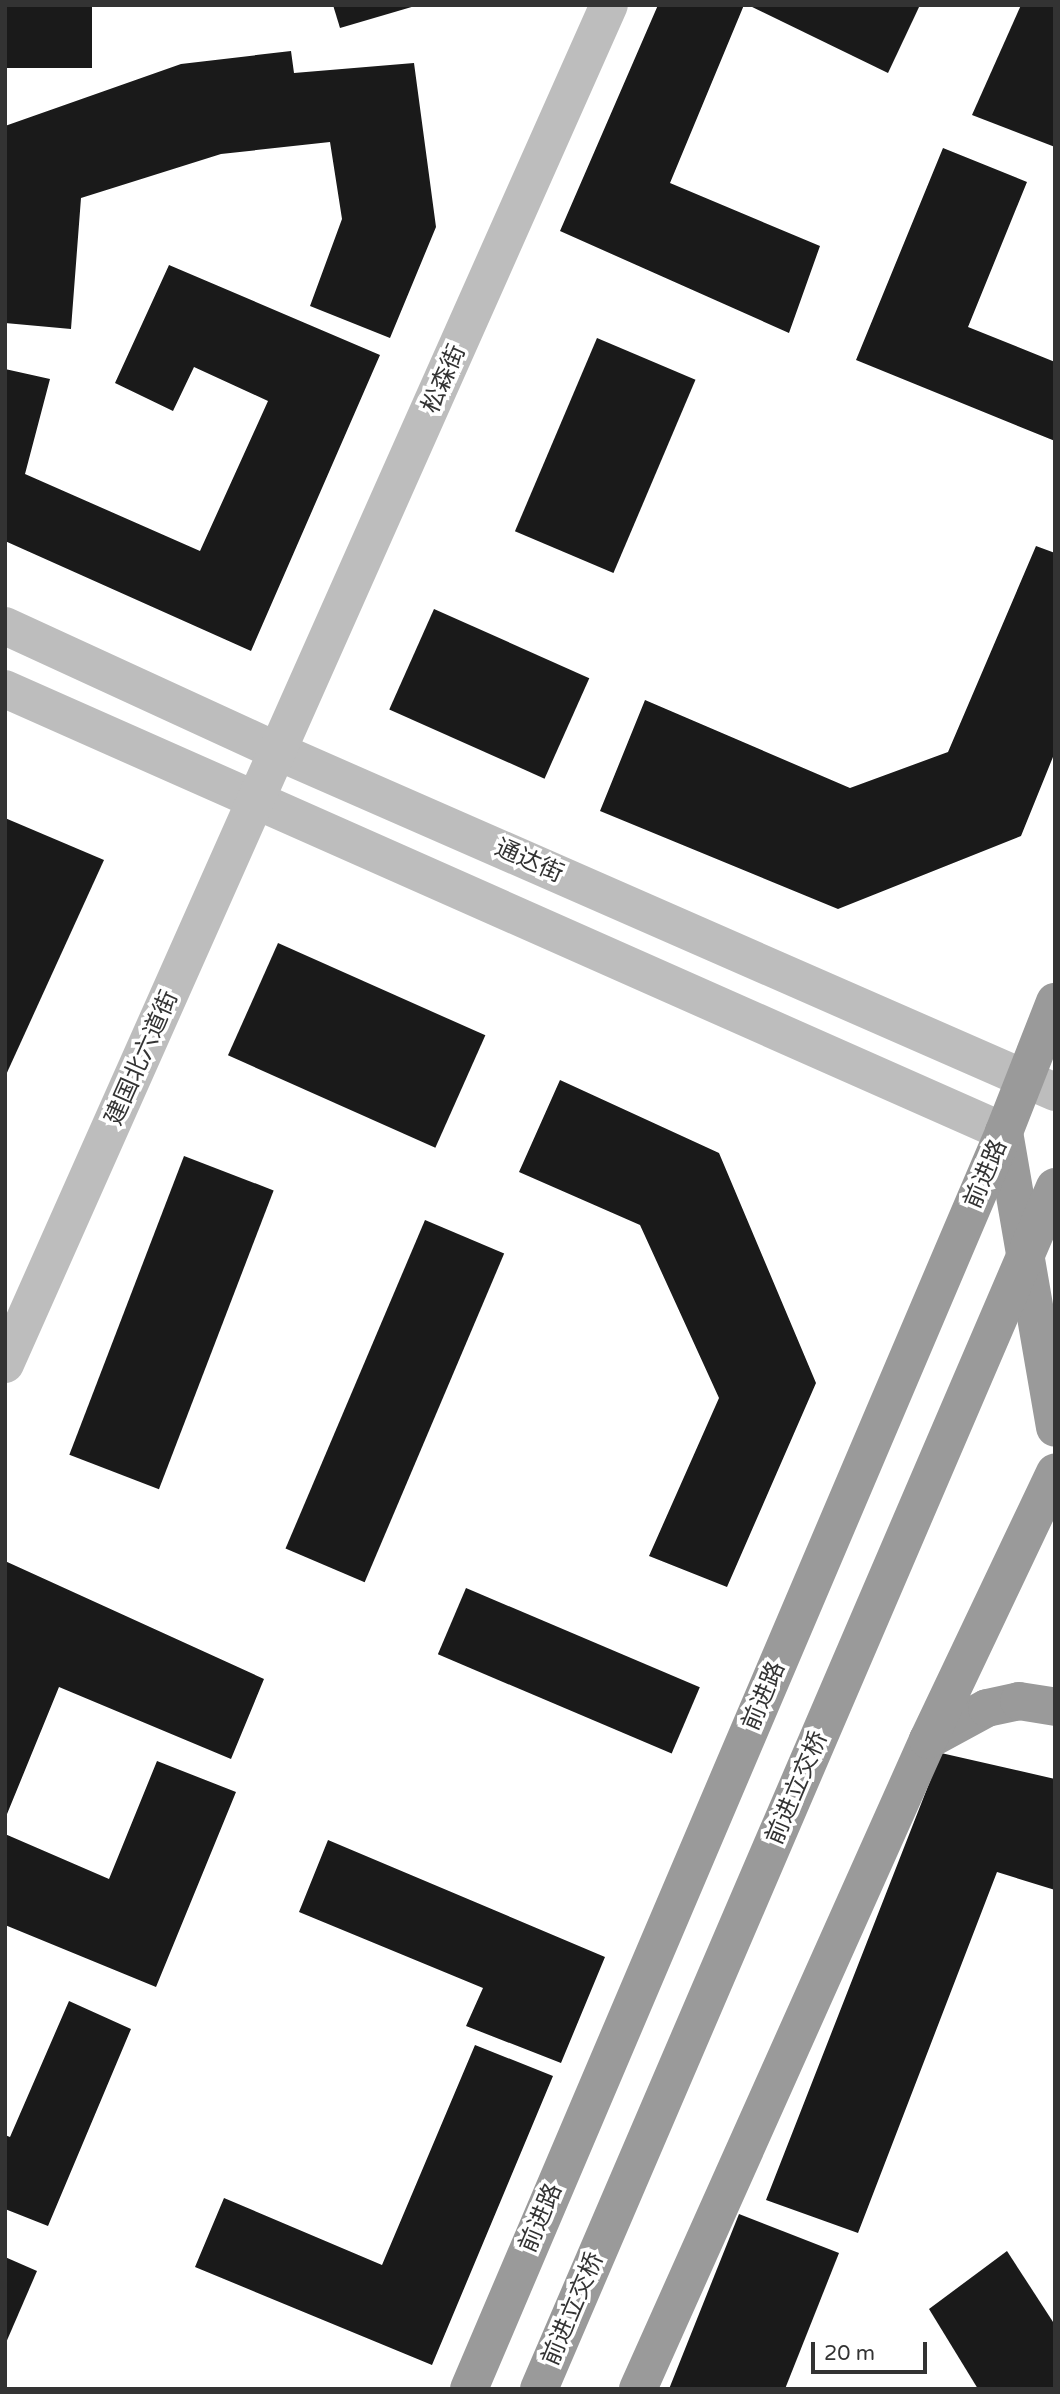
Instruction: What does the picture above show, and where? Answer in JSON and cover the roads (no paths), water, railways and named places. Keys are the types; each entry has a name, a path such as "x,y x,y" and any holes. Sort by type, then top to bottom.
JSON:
{"highway":[{"name":"前进路","path":"468,2389 1004,1132 1039,1084 1055,1002"},
{"path":"1004,1132 1055,1427"},
{"name":"前进立交桥","path":"539,2389 1055,1187"},
{"path":"638,2389 928,1740 1055,1473"},
{"path":"928,1740 986,1708 1019,1701 1055,1707"}],"main road":[{"name":"松森街","path":"279,752 609,5"},
{"name":"通达街","path":"5,626 279,752 1039,1084"},
{"path":"5,689 1004,1132"},
{"name":"建国北六道街","path":"5,1364 279,752"}]}
